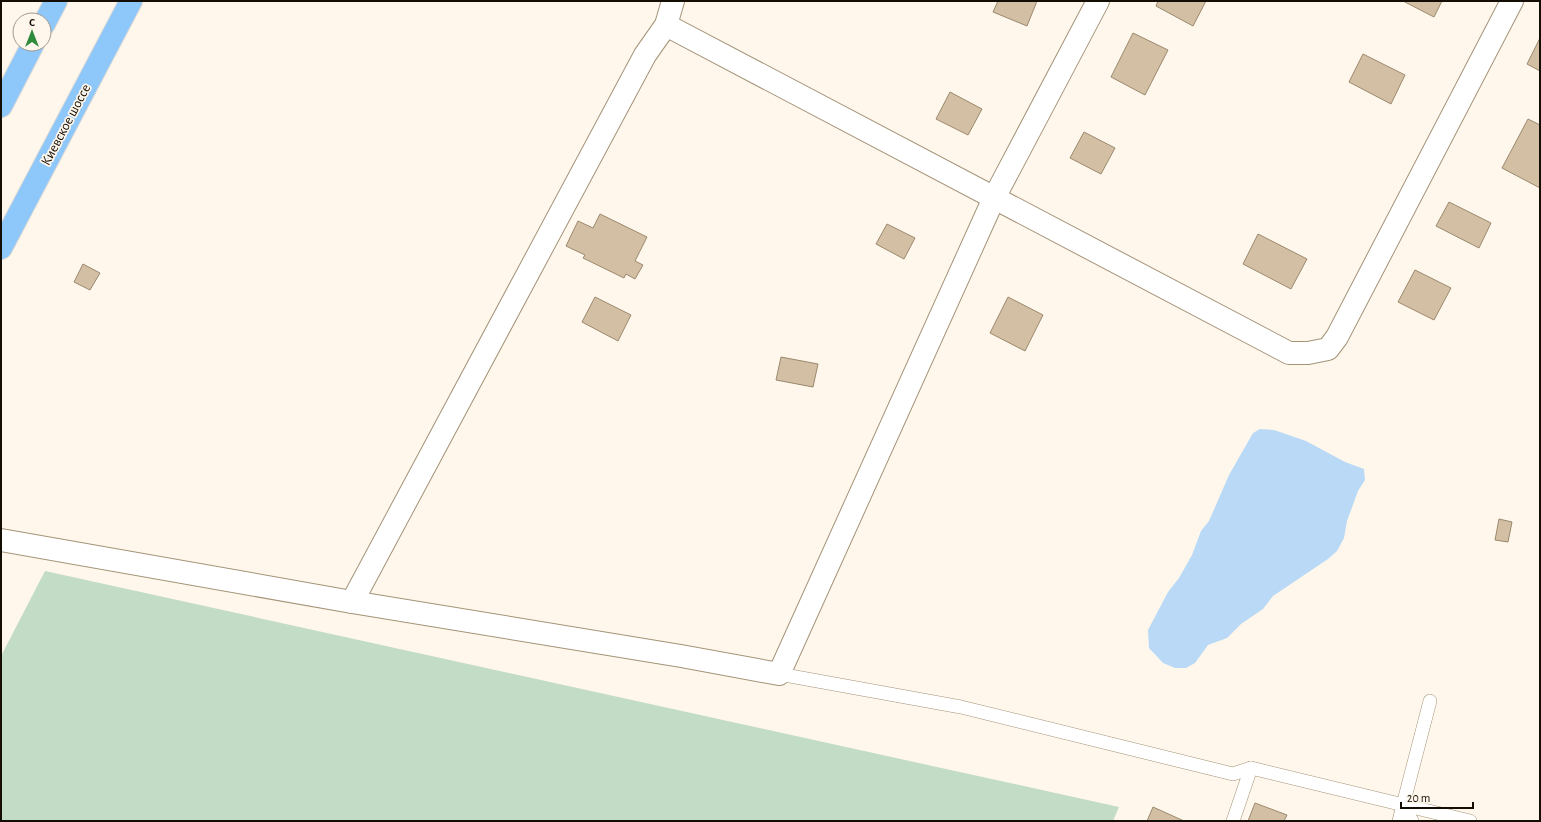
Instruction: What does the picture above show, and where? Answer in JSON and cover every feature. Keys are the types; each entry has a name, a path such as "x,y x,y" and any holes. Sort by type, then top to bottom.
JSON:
{"highway":[{"path":"50,12 56,1"},
{"name":"Киевское шоссе","path":"1,248 131,1"},
{"path":"1,106 29,52"}],"street":[{"path":"352,602 644,56 666,25 673,1"},
{"path":"1,540 352,602 779,674 994,198 1098,1"},
{"path":"666,25 1288,352 1308,352 1328,349 1338,337 1512,1"}],"lane":[{"path":"779,674 961,707 1233,774 1251,768 1470,821"},
{"path":"1399,821 1430,701"},
{"path":"1232,821 1251,768"},
{"path":"1403,805 1412,821"}],"green space":[{"path":"45,571 1119,807 1113,821 1,821 1,656"}],"water":[{"path":"1260,429 1274,430 1306,441 1345,462 1364,469 1365,480 1358,491 1347,521 1344,538 1337,551 1328,559 1273,596 1263,609 1241,624 1227,638 1208,645 1195,663 1186,668 1175,668 1163,663 1149,648 1148,630 1168,592 1179,578 1192,555 1201,531 1209,521 1229,475 1253,433"}],"building":[{"path":"998,1 1037,1 1027,26 993,12"},
{"path":"1158,1 1206,1 1193,26 1156,6"},
{"path":"1403,1 1442,1 1434,17"},
{"path":"1133,33 1168,50 1145,95 1111,77"},
{"path":"1540,38 1540,71 1527,64"},
{"path":"1363,54 1405,75 1391,104 1349,82"},
{"path":"950,92 982,109 968,135 936,119"},
{"path":"1528,119 1540,125 1540,188 1502,168"},
{"path":"1084,132 1115,148 1101,174 1070,158"},
{"path":"1449,202 1491,223 1479,248 1436,226"},
{"path":"600,214 647,237 635,261 643,265 635,279 626,274 624,278 583,258 585,255 566,246 578,221 593,228"},
{"path":"887,224 915,238 904,259 876,244"},
{"path":"1258,234 1307,259 1291,289 1243,264"},
{"path":"83,264 100,273 90,290 74,282"},
{"path":"1415,270 1451,288 1434,320 1398,302"},
{"path":"595,297 631,315 618,341 582,322"},
{"path":"1008,297 1043,315 1025,351 990,333"},
{"path":"781,357 818,364 813,387 776,380"},
{"path":"1499,519 1512,522 1508,542 1495,540"},
{"path":"1255,803 1287,815 1284,821 1248,821"},
{"path":"1153,807 1184,821 1147,821"}]}
